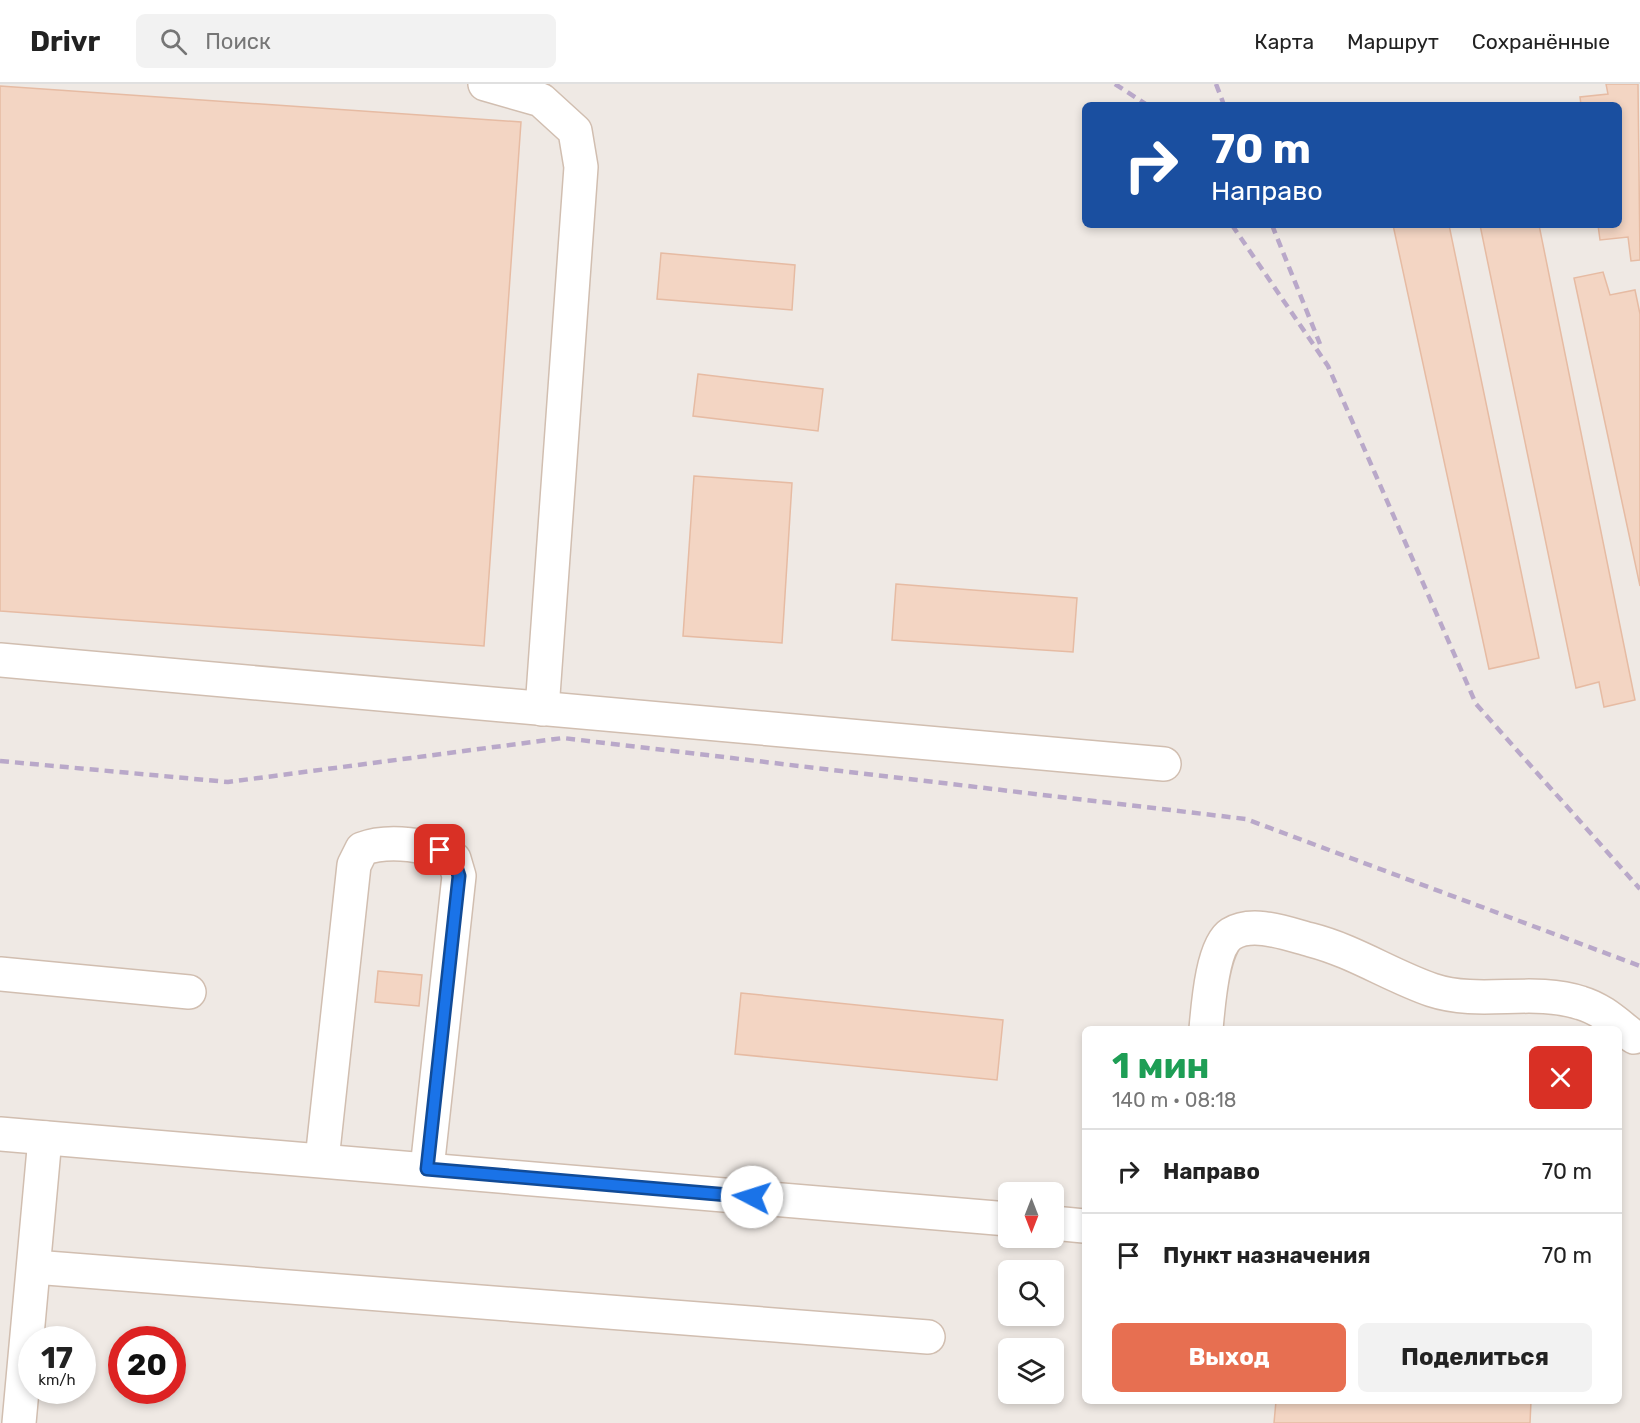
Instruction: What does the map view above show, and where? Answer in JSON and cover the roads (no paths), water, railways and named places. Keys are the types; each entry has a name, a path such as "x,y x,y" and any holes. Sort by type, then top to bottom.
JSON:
{"lane":[{"path":"486,84 541,100 574,131 580,167 542,709"},
{"path":"0,660 1164,764"},
{"path":"322,1160 354,865 362,849 376,843 440,850 454,860 459,876 427,1169"},
{"path":"1206,1026 1208,1003 1220,948 1230,934 1248,929 1277,930 1337,947 1433,990 1471,997 1541,996 1581,1002 1604,1013 1620,1026"},
{"path":"0,974 189,992"},
{"path":"1622,1027 1634,1037"},
{"path":"0,1134 998,1218"},
{"path":"20,1423 45,1138"},
{"path":"1064,1224 1082,1226"},
{"path":"34,1267 928,1337"}],"railway":[{"path":"1115,84 1142,102"},
{"path":"1216,84 1223,102"},
{"path":"1234,228 1328,366 1476,704 1640,889"},
{"path":"1273,228 1320,344"},
{"path":"0,761 228,782 563,738 1246,819 1640,966"}]}
